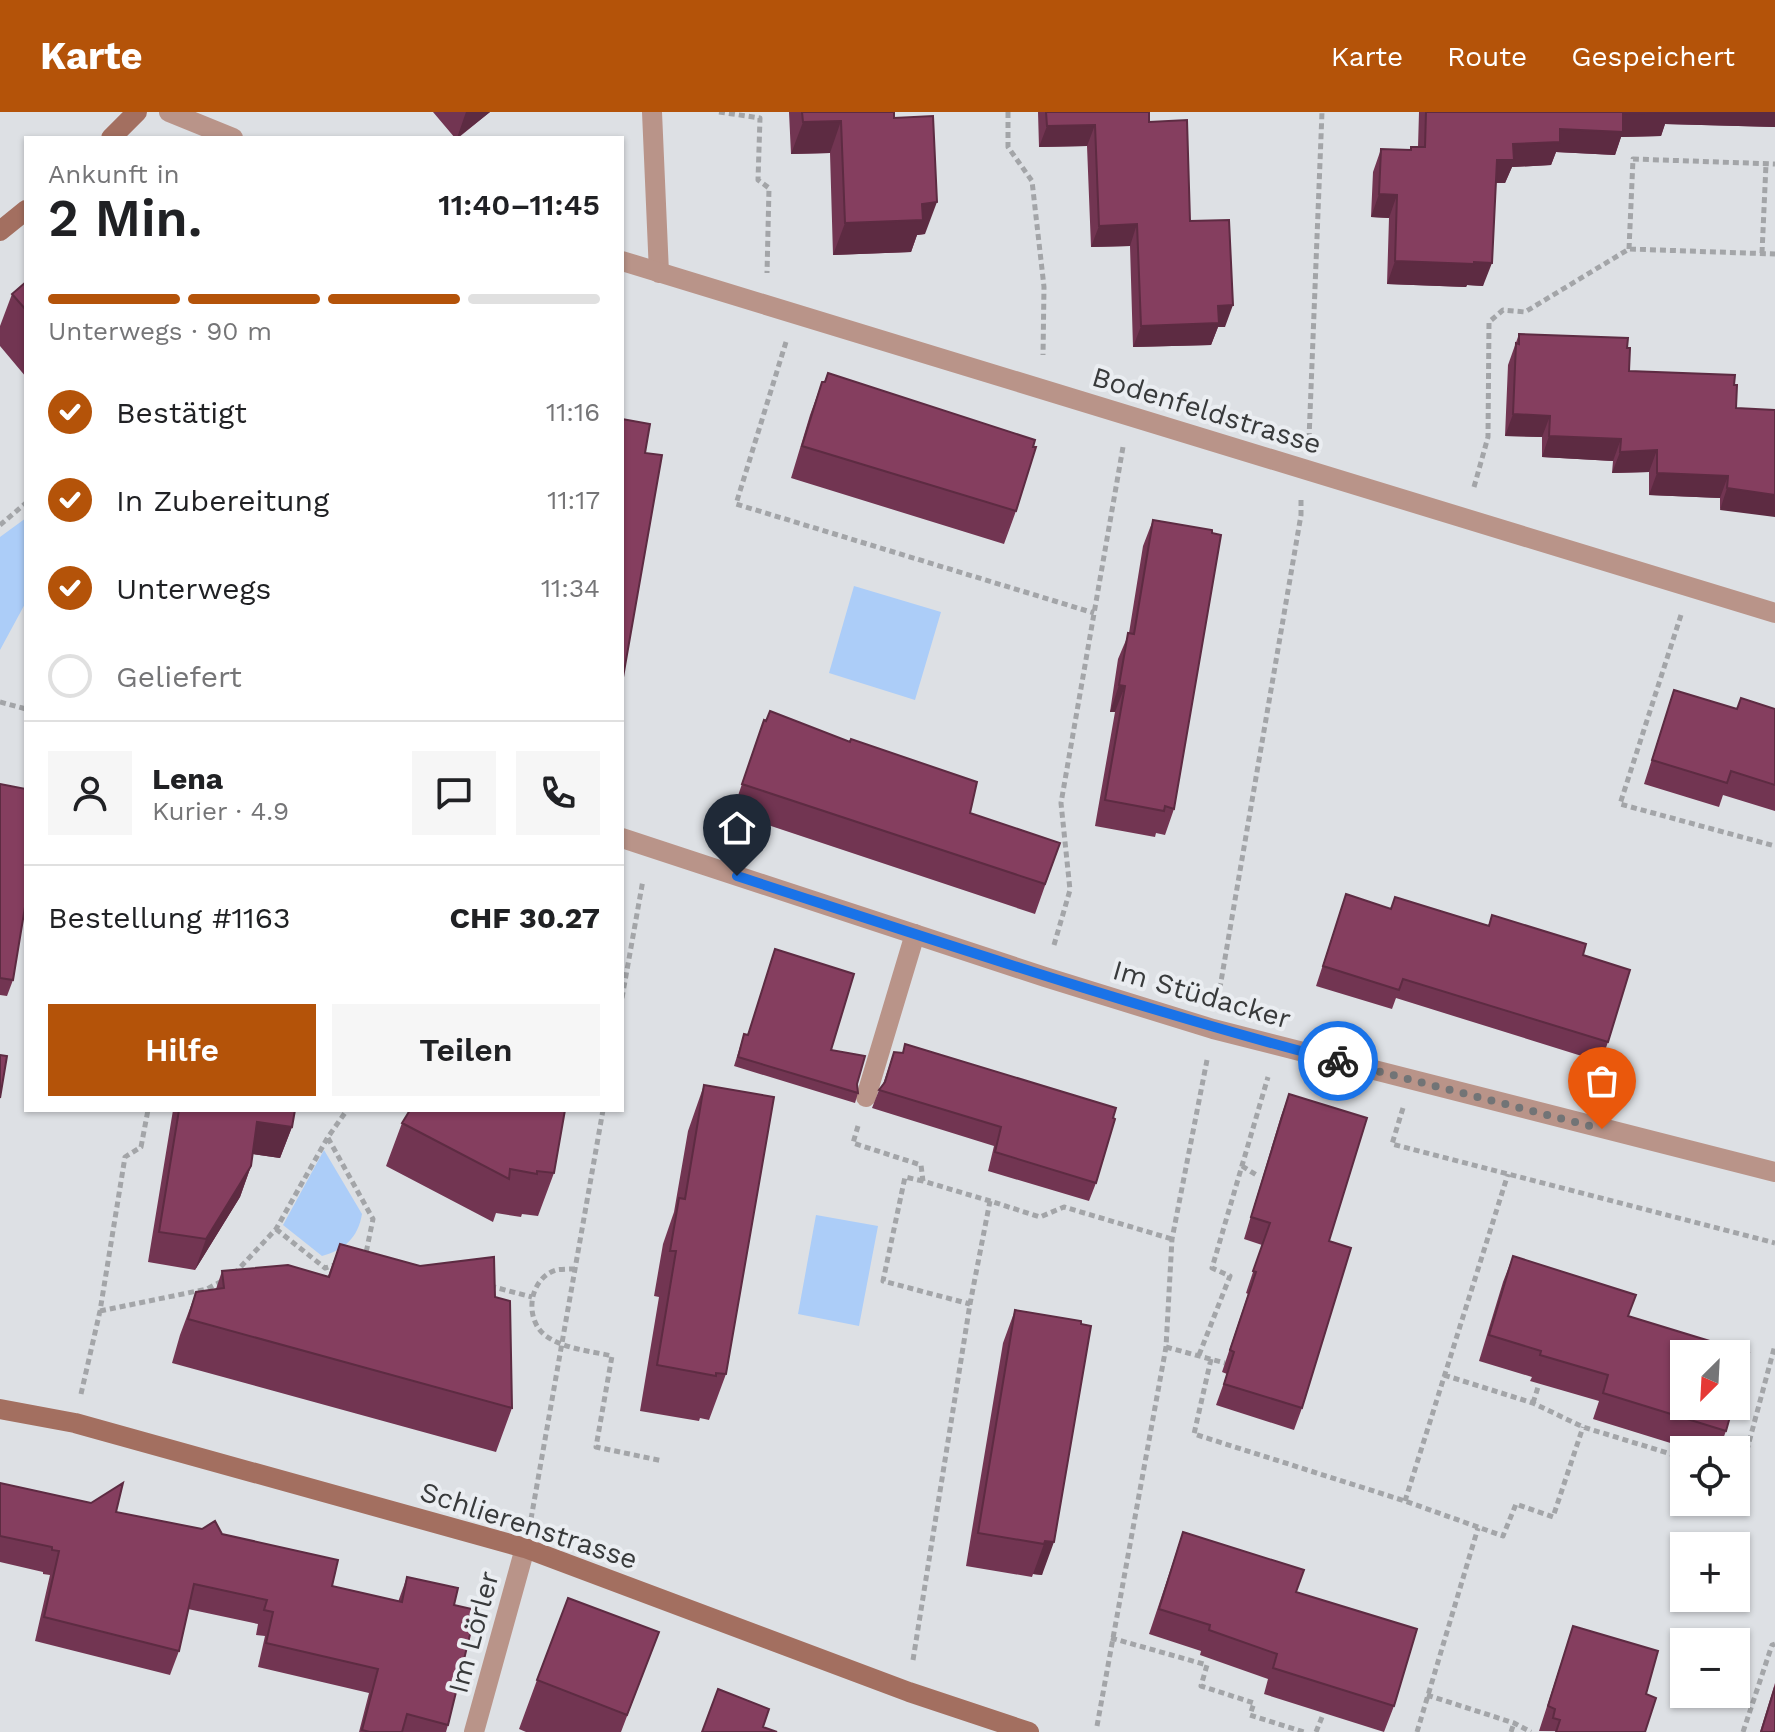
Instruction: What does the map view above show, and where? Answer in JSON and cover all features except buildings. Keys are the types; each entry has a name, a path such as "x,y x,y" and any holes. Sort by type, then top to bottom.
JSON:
{"street":[{"path":"113,136 137,112"},
{"path":"169,112 228,136"},
{"path":"652,112 659,273"},
{"path":"0,231 24,212"},
{"name":"Bodenfeldstrasse","path":"624,262 1775,613"},
{"name":"Im Stüdacker","path":"624,839 1213,1029 1775,1172"},
{"path":"866,1097 915,934"},
{"name":"Schlierenstrasse","path":"0,1409 75,1423 525,1548 894,1686 1029,1732"},
{"name":"Im Lörler","path":"474,1732 525,1548"}],"path":[{"path":"719,112 760,118 758,180 769,188 767,306"},
{"path":"1008,112 1008,147 1032,181 1044,287 1043,356 1048,391"},
{"path":"1097,1726 1166,1347 1172,1239 1213,1029 1301,515 1301,468 1309,440 1322,112"},
{"path":"1629,249 1633,159 1775,164"},
{"path":"1762,253 1766,164"},
{"path":"1465,518 1488,437 1489,322 1503,310 1525,312 1629,249 1775,254"},
{"path":"794,314 736,504 1094,613"},
{"path":"1045,977 1070,890 1061,803 1128,416"},
{"path":"0,525 24,505"},
{"path":"1690,587 1620,804 1775,846"},
{"path":"0,702 24,708"},
{"path":"624,986 648,847"},
{"path":"1199,1355 1230,1276 1212,1268 1278,1045"},
{"path":"1412,1081 1392,1144 1775,1243"},
{"path":"866,1097 853,1143 921,1165 923,1181"},
{"path":"81,1395 100,1311 125,1157 141,1147 148,1112"},
{"path":"100,1311 207,1289 234,1274 276,1229 346,1112"},
{"path":"530,1520 603,1112"},
{"path":"328,1137 373,1219 366,1253 353,1258"},
{"path":"1241,1166 1258,1176"},
{"path":"1405,1501 1508,1174"},
{"path":"970,1304 883,1281 905,1177 1040,1217 1064,1207 1172,1239"},
{"path":"912,1665 970,1304 990,1201"},
{"path":"276,1229 325,1268 339,1263"},
{"path":"575,1269 555,1271 542,1280 532,1297 531,1310 537,1328 561,1344 612,1356 596,1447 663,1461"},
{"path":"487,1285 532,1297"},
{"path":"1750,1439 1775,1345"},
{"path":"1166,1347 1225,1363"},
{"path":"1211,1359 1194,1434 1405,1501 1503,1536 1516,1504 1553,1517 1583,1427"},
{"path":"1444,1375 1533,1403 1583,1427 1670,1454"},
{"path":"1533,1403 1539,1384"},
{"path":"1417,1732 1478,1528"},
{"path":"1111,1638 1208,1662 1201,1686 1254,1703 1250,1715 1304,1732"},
{"path":"1743,1732 1772,1645 1775,1644"},
{"path":"1427,1695 1514,1723 1531,1732"},
{"path":"1316,1732 1322,1717"},
{"path":"1511,1732 1514,1723"}],"shaded area":[{"path":"24,519 24,606 0,650 0,537"},
{"path":"854,586 941,612 915,700 829,673"},
{"path":"324,1150 362,1214 349,1242 322,1256 283,1225"},
{"path":"816,1215 878,1226 859,1326 798,1314"}],"way so far":[{"path":"1338,1061 1602,1129"}],"route":[{"path":"737,876 1213,1029 1338,1061"}]}
